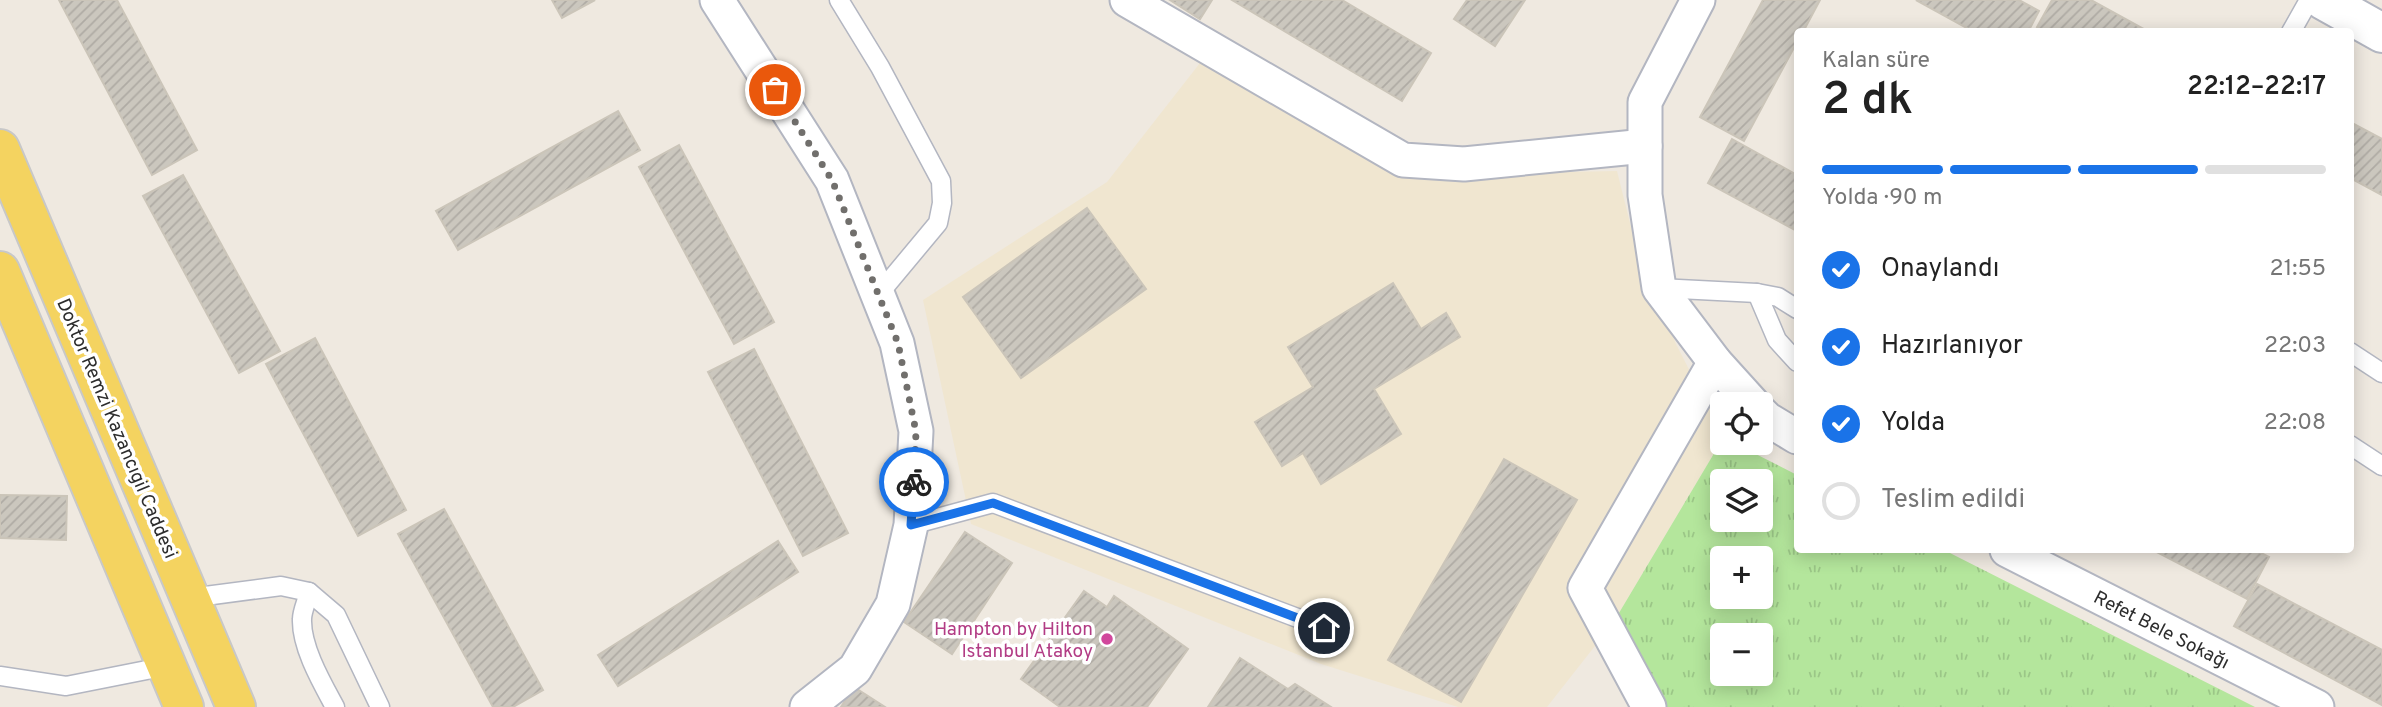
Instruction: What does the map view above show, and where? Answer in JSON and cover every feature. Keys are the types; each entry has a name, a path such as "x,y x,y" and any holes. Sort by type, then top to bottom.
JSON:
{"main road":[{"path":"2323,0 2382,33"},
{"name":"Doktor Remzi Kazancıgil Caddesi","path":"0,149 236,707"},
{"path":"0,271 184,707"}],"street":[{"path":"718,0 832,180 898,343 916,432 911,525 893,604 855,669 807,707"},
{"path":"1127,0 1403,160 1464,164 1645,146"},
{"path":"1698,0 1645,102 1645,195 1659,288 1715,362 1742,392"},
{"path":"1650,707 1585,588 1715,362"},
{"path":"1773,423 1794,435"},
{"name":"Refet Bele Sokağı","path":"2013,553 2317,707"}],"lane":[{"path":"839,0 880,67 942,181 939,223 878,295"},
{"path":"2293,28 2309,0"},
{"path":"1659,288 1756,293 1778,297 1794,307"},
{"path":"1756,293 1777,340 1794,359"},
{"path":"2354,355 2382,373"},
{"path":"2354,448 2382,466"},
{"path":"911,525 993,503 1324,628"},
{"path":"190,598 281,586 309,592 336,615 380,707"},
{"path":"309,592 302,618 305,639 317,672 335,707"},
{"path":"0,676 66,686 167,666"}],"shaded area":[{"path":"1200,63 1394,175 1617,171 1636,247 1676,344 1710,411 1710,455 1713,455 1613,623 1547,707 1458,707 1321,664 971,524 923,300 1107,182"}],"green space":[{"path":"1713,455 1758,455 1794,473 1794,553 1950,553 2255,707 1662,707 1613,623"}],"building":[{"path":"59,0 117,0 197,150 152,175"},
{"path":"552,0 595,0 562,18"},
{"path":"1170,0 1212,0 1200,19"},
{"path":"1232,0 1342,0 1431,53 1402,101"},
{"path":"1467,0 1525,0 1495,46 1454,19"},
{"path":"1763,0 1820,0 1805,28 1794,28 1794,48 1744,141 1700,117"},
{"path":"1916,0 2019,0 2039,11 2030,28 1967,28"},
{"path":"2052,0 2091,0 2142,28 2039,28"},
{"path":"618,111 640,150 458,250 436,211"},
{"path":"2354,124 2382,139 2382,195 2354,180"},
{"path":"1732,139 1794,173 1794,229 1708,183"},
{"path":"679,145 774,322 734,344 639,167"},
{"path":"183,175 280,351 239,373 143,196"},
{"path":"1087,208 1146,289 1021,378 963,297"},
{"path":"1393,283 1421,329 1446,313 1460,337 1374,389 1401,434 1321,484 1303,453 1282,466 1255,422 1313,387 1288,347"},
{"path":"315,338 406,510 358,536 266,364"},
{"path":"754,349 848,533 803,556 708,372"},
{"path":"1504,459 1577,500 1461,702 1388,660"},
{"path":"0,495 67,496 66,540 0,538"},
{"path":"444,509 543,690 513,707 493,707 398,534"},
{"path":"965,532 1012,563 952,654 904,622"},
{"path":"778,541 798,572 618,686 598,655"},
{"path":"2159,553 2261,553 2269,557 2247,599"},
{"path":"2257,584 2382,650 2382,705 2234,626"},
{"path":"1084,591 1107,607 1114,596 1188,649 1147,707 1060,707 1021,679"},
{"path":"1240,658 1288,689 1295,684 1331,707 1208,707"},
{"path":"854,687 885,707 841,707"}],"way so far":[{"path":"775,90 832,180 898,343 916,432 914,482"}],"place":[{"name":"Hampton by Hilton Istanbul Atakoy","path":"1107,639"}],"route":[{"path":"914,482 911,525 993,503 1324,628"}]}
